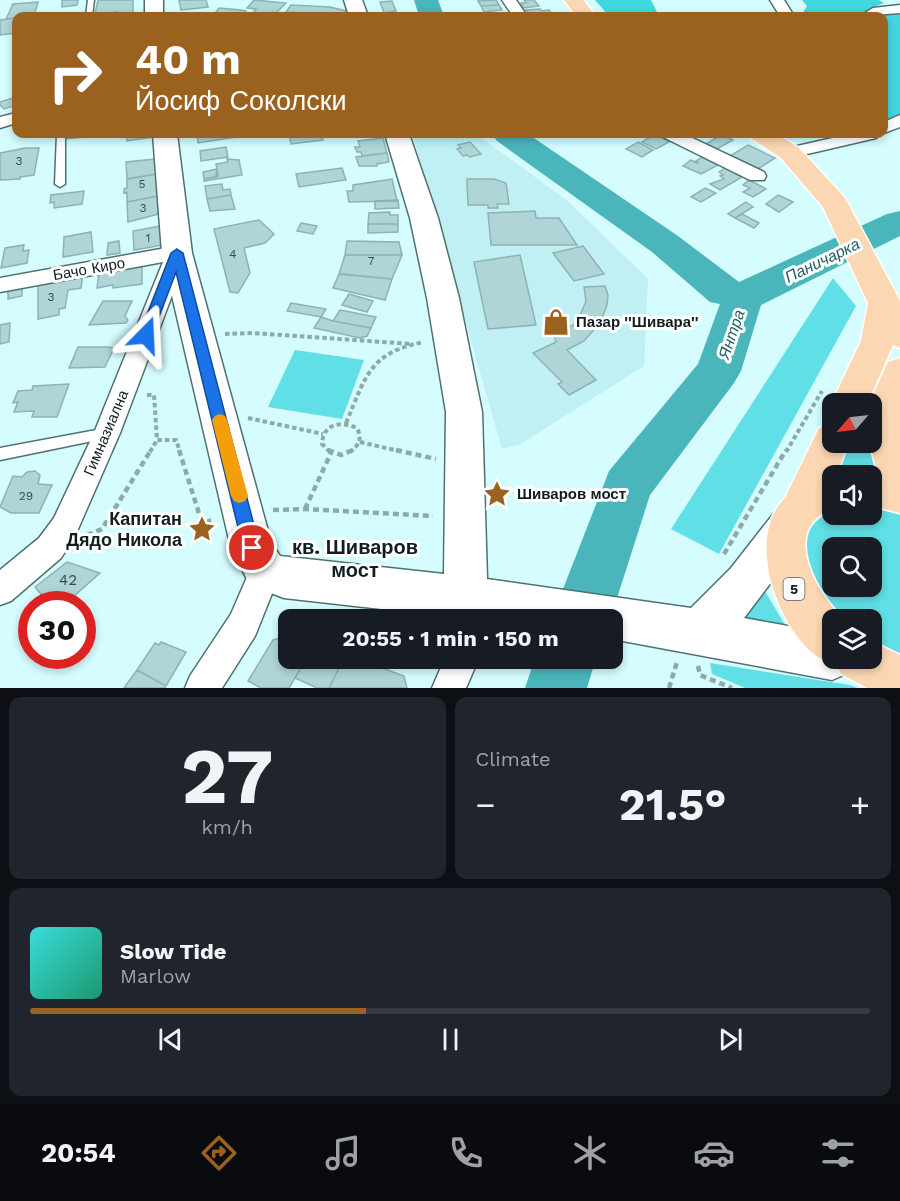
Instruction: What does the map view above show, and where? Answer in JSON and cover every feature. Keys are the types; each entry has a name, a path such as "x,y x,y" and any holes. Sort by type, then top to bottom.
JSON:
{"main road":[{"path":"573,0 583,12"},
{"path":"767,138 790,153 835,204 900,336"},
{"path":"838,393 879,342 884,301"},
{"path":"900,371 885,411 885,427 888,445 900,480"},
{"name":"5","path":"822,627 805,609 789,579 784,551 807,508 827,453"},
{"path":"882,492 900,496"}],"street":[{"path":"876,12 900,9"},
{"path":"165,138 177,253 252,548 266,571 284,578 478,606 691,631 822,654"},
{"path":"398,138 424,218 451,340 464,412 466,518 478,606"},
{"path":"679,138 757,176"},
{"path":"790,153 853,138"},
{"name":"Бачо Киро","path":"0,285 177,253"},
{"name":"Гимназиална","path":"0,590 50,548 64,527 107,434 177,253"},
{"path":"691,631 717,617 731,603 807,508"},
{"path":"202,688 243,625 266,571"},
{"path":"449,688 457,669"}],"lane":[{"path":"60,184 61,138"},
{"path":"0,454 107,434"}],"path":[{"path":"252,333 413,344"},
{"path":"346,423 373,364 394,348 451,340"},
{"path":"102,529 157,440 154,395 142,395"},
{"path":"218,412 324,434"},
{"path":"721,559 822,415"},
{"path":"346,423 360,432 360,442 347,454 331,453 322,444 324,434 333,425 346,423"},
{"path":"157,440 176,440 202,523"},
{"path":"360,442 465,465"},
{"path":"331,453 304,509 466,518"}],"shaded area":[{"path":"595,0 651,0 657,12 606,12"},
{"path":"802,0 879,0 884,3 866,12 803,12 807,6"},
{"path":"891,8 900,15 900,120 888,126 888,12 879,12"},
{"name":"Пазар ''Шивара''","path":"413,138 481,138 568,201 648,279 644,366 519,445 502,449"},
{"path":"833,278 856,306 719,554 671,529"},
{"path":"295,350 364,360 342,419 268,407"},
{"path":"836,453 873,453 879,465 828,465"},
{"path":"882,510 900,515 900,658 882,651 882,609 830,609 823,597 882,597 882,537 822,537 822,595 802,555 806,534 822,517 822,525 882,525"},
{"path":"763,588 793,638 728,627"},
{"path":"710,663 858,688 745,688 712,674"}],"building":[{"path":"62,0 78,0 77,5 62,7"},
{"path":"98,0 133,0 133,12 95,12"},
{"path":"179,0 206,0 208,7 181,10"},
{"path":"254,0 286,3 277,12 254,12 256,9 247,8"},
{"path":"496,0 499,5 481,6 478,1"},
{"path":"524,0 534,0 539,6 524,8 521,3 526,3"},
{"path":"392,1 396,11 384,12 380,2"},
{"path":"38,2 35,12 12,12 12,18 6,19 13,4"},
{"path":"291,5 330,7 346,12 286,12"},
{"path":"499,5 502,10 484,12 481,6"},
{"path":"219,8 246,11 245,12 216,12"},
{"path":"540,9 550,12 527,12 526,10"},
{"path":"12,18 12,34 0,35 0,20"},
{"path":"12,98 12,106 4,109 0,102"},
{"path":"127,138 146,138 127,141"},
{"path":"197,138 230,138 198,143"},
{"path":"290,138 322,138 323,140 291,144"},
{"path":"383,138 387,153 362,156 361,152 357,152 355,147 360,147 358,141"},
{"path":"648,138 662,138 669,142 656,149 642,142"},
{"path":"716,138 733,140 717,149 706,144"},
{"path":"470,142 481,154 463,156 457,149 461,148 458,145"},
{"path":"638,142 653,150 642,157 626,149"},
{"path":"748,145 775,158 758,169 730,156"},
{"path":"226,147 228,157 201,161 200,151"},
{"path":"39,148 34,175 20,177 20,179 0,180 0,153"},
{"path":"387,153 389,162 377,164 377,166 359,166 356,157"},
{"path":"702,157 718,165 701,174 683,166 691,160 697,163 696,161"},
{"path":"155,159 157,174 127,179 126,162"},
{"path":"227,159 239,160 242,175 204,181 204,179 218,176 216,164 228,162"},
{"path":"342,168 346,180 299,187 296,174"},
{"path":"725,168 742,177 720,190 710,184 724,179 719,172"},
{"path":"217,169 216,177 204,179 203,172"},
{"path":"157,174 158,196 127,202 127,192 124,193 124,189 127,188 127,179"},
{"path":"392,179 397,201 349,202 347,191 353,191 353,185"},
{"path":"467,179 494,179 506,183 509,204 497,204 498,208 488,208 488,205 468,205"},
{"path":"749,180 766,189 753,197 743,192 750,188 743,185"},
{"path":"222,184 223,190 230,189 231,195 207,199 205,186"},
{"path":"705,188 716,193 701,202 691,197"},
{"path":"84,191 82,204 54,208 54,202 50,203 51,195"},
{"path":"231,195 235,209 210,211 207,199"},
{"path":"778,195 793,202 779,212 766,204"},
{"path":"158,196 159,214 128,222 127,202"},
{"path":"398,200 399,208 375,209 375,201"},
{"path":"746,202 753,207 735,218 728,214"},
{"path":"535,211 536,218 559,218 577,245 491,245 488,213"},
{"path":"390,212 390,215 398,215 398,224 368,224 369,213"},
{"path":"742,214 759,223 754,228 735,218"},
{"path":"259,220 274,234 265,243 244,248 250,273 238,293 230,292 214,229"},
{"path":"301,223 317,226 313,234 297,231"},
{"path":"368,224 398,224 398,232 368,233"},
{"path":"161,226 163,245 134,250 133,231"},
{"path":"91,232 93,252 63,257 64,237"},
{"path":"119,241 120,253 107,255 108,243"},
{"path":"347,241 399,242 402,255 345,255"},
{"path":"24,245 23,251 29,250 27,263 1,268 5,248"},
{"path":"583,246 604,274 574,281 553,253"},
{"path":"345,255 402,255 392,279 339,274"},
{"path":"520,255 536,325 488,329 474,262"},
{"path":"142,265 142,284 97,288 99,273"},
{"path":"339,274 392,279 385,300 333,288"},
{"path":"83,275 81,288 68,290 65,308 59,309 59,315 38,319 38,283"},
{"path":"605,286 608,295 607,305 600,323 584,341 567,350 596,380 569,395 558,384 562,382 533,353 556,342 554,336 573,325 579,318 586,301 584,287"},
{"path":"22,287 22,296 8,299 8,289"},
{"path":"349,294 373,301 367,312 342,305"},
{"path":"103,301 132,301 125,316 128,320 126,323 89,325"},
{"path":"291,303 326,309 321,317 287,311"},
{"path":"340,310 376,317 371,328 333,321"},
{"path":"321,317 371,328 367,336 360,338 314,328"},
{"path":"10,323 9,342 0,344 0,325"},
{"path":"78,347 114,348 105,367 69,368"},
{"path":"69,384 57,417 32,417 34,411 14,412 18,402 13,403 18,391 32,390 33,386"},
{"path":"35,471 40,475 38,484 52,485 39,513 11,513 0,507 13,476 22,477 27,472"},
{"path":"67,562 100,573 80,591 38,591 35,587"},
{"path":"278,639 278,669 300,669 289,688 261,688 248,681 273,640"},
{"path":"161,642 186,652 166,686 137,670 155,643 159,645"},
{"path":"300,669 338,669 329,688 317,688 295,678"},
{"path":"338,669 385,669 404,676 407,688 329,688"},
{"path":"137,670 166,686 165,688 124,688"}],"waterway":[{"name":"Янтра","path":"426,0 430,12"},
{"name":"Янтра","path":"514,138 665,244 724,292 743,297"},
{"name":"Паничарка","path":"743,297 900,222"},
{"name":"Янтра","path":"584,609 627,486 718,371 743,297"},
{"name":"Янтра","path":"556,688 562,669"}],"slow traffic":[{"path":"220,420 239,496"}],"place":[{"name":"Пазар ''Шивара''","path":"556,322"},
{"name":"Шиваров мост","path":"497,494"},
{"name":"Капитан Дядо Никола","path":"202,529"}],"district":[{"name":"кв. Шиваров мост","path":"355,558"}],"route":[{"path":"146,335 177,253 252,548"}]}
